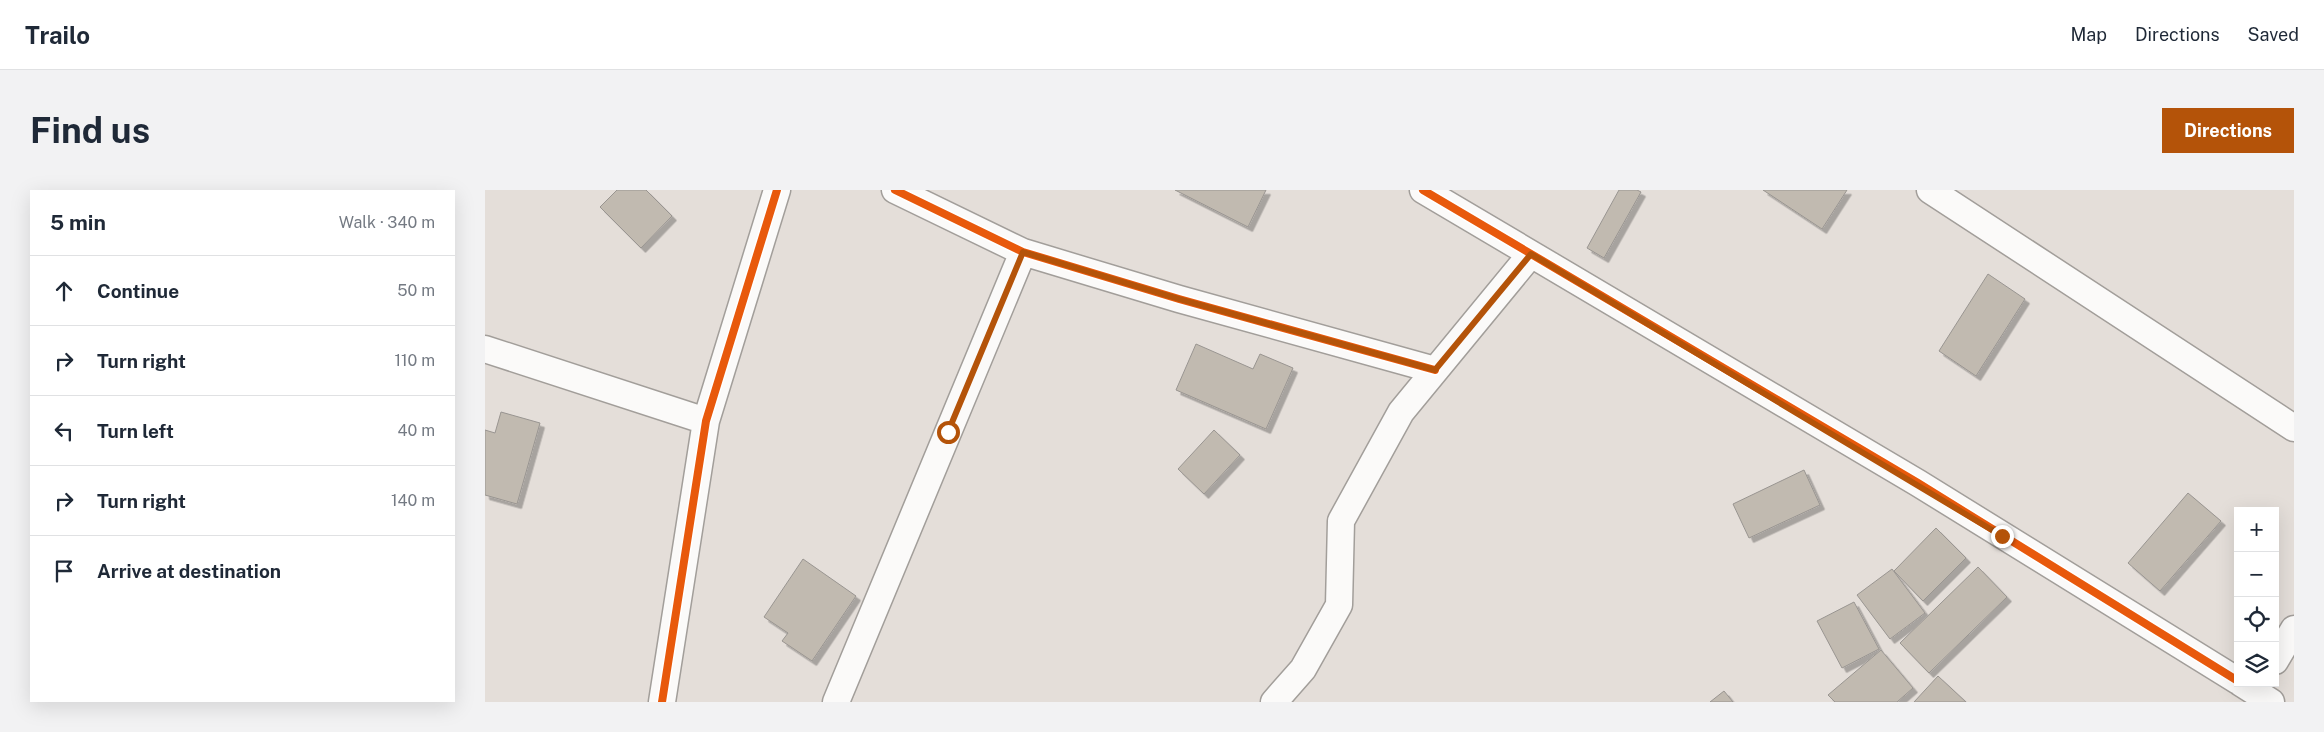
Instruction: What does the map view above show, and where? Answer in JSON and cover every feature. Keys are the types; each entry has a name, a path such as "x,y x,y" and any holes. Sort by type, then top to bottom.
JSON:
{"street":[{"path":"662,702 706,421 777,190"},
{"path":"895,190 1023,252 1179,299 1435,370"},
{"path":"1423,190 1918,484 2254,689"},
{"path":"1930,190 2294,428"},
{"path":"836,702 1023,252"},
{"path":"1274,702 1303,669 1339,605 1341,521 1401,412 1531,254"},
{"path":"485,349 706,421"},
{"path":"2279,655 2294,629"}],"building":[{"path":"617,190 646,190 672,216 641,248 600,207"},
{"path":"1175,190 1266,190 1248,227"},
{"path":"1619,190 1637,190 1641,192 1604,258 1587,248"},
{"path":"1763,190 1847,190 1822,229"},
{"path":"1988,274 2025,299 1976,376 1939,351"},
{"path":"1196,344 1253,369 1260,354 1293,368 1266,429 1176,390"},
{"path":"501,412 540,423 517,504 485,495 485,430 495,433"},
{"path":"1214,430 1240,455 1204,494 1178,469"},
{"path":"1804,470 1820,505 1749,538 1733,504"},
{"path":"2188,493 2221,521 2160,591 2128,563"},
{"path":"1936,528 1966,558 1923,601 1894,571"},
{"path":"803,559 856,596 812,661 782,641 788,633 764,617"},
{"path":"1978,567 2007,597 1929,673 1900,643"},
{"path":"1892,569 1925,613 1890,639 1857,595"},
{"path":"1854,602 1879,649 1842,668 1817,621"},
{"path":"1881,650 1913,688 1897,702 1835,702 1828,695"},
{"path":"1938,676 1966,702 1914,702"},
{"path":"1724,691 1733,702 1710,702"}],"cycle path":[{"path":"662,702 706,421 777,190"},
{"path":"895,190 1023,252 1179,299 1435,370"},
{"path":"1423,190 1918,483 2234,679"}],"route":[{"path":"948,432 1023,252 1179,299 1435,370 1531,254 2002,536"}]}
